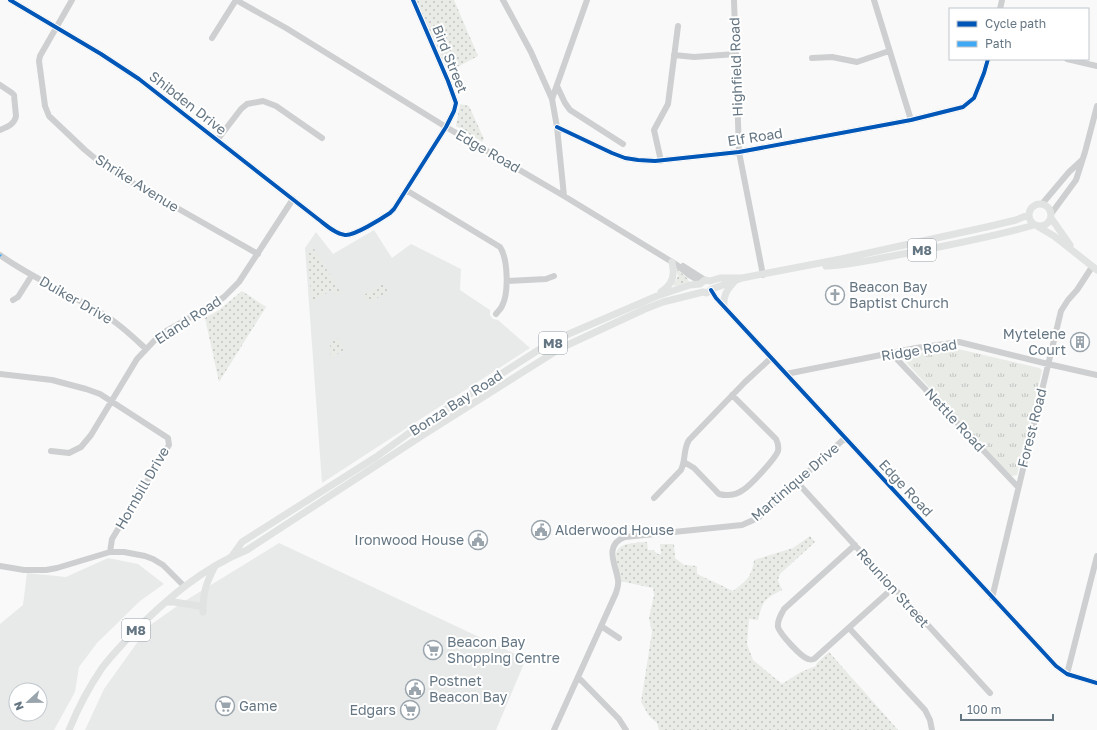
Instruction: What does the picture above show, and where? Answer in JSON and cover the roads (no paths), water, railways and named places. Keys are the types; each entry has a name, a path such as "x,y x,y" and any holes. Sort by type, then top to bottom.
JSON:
{"main road":[{"path":"1081,258 1063,237 1051,216 1048,207 1038,204 1031,208 1028,215 1031,222 1035,226 1054,236 1081,258 1094,268"},
{"name":"Bonza Bay Road","path":"69,730 91,686 103,667 150,615 184,586 232,556 247,550 423,435 561,348 645,309 664,302 703,292 700,288 720,278 739,279 810,266 1004,224 1028,215"},
{"path":"1035,226 1044,226 1050,221 1051,216"},
{"name":"Bonza Bay Road","path":"810,266 844,266 994,236 1035,226"},
{"path":"656,296 665,290 673,278 675,263"},
{"path":"724,307 725,294 728,288 739,279"},
{"name":"Bonza Bay Road","path":"232,556 242,542 376,457 409,433 564,336 656,296 690,285 706,284"},
{"path":"166,602 174,602 201,609 205,587 216,566"}],"street":[{"name":"Shibden Drive","path":"10,0 139,79 218,139 332,230 344,235"},
{"name":"Shrike Avenue","path":"72,0 40,56 39,61 45,106 49,116 102,164 132,183 258,254"},
{"path":"212,38 236,0"},
{"name":"Edge Road","path":"236,0 286,28 446,127 675,263 689,275 706,284 724,307 1056,666 1067,674 1097,683"},
{"name":"Bird Street","path":"344,235 353,234 390,213 446,127 454,111 456,100 413,0"},
{"path":"503,0 531,52 552,99 557,127 564,196"},
{"path":"552,99 587,0"},
{"name":"Highfield Road","path":"734,0 739,152 763,275"},
{"path":"874,0 911,120"},
{"path":"662,161 654,130 668,104 678,26"},
{"path":"812,58 832,57 857,62 889,51"},
{"path":"674,55 694,57 736,54"},
{"name":"Elf Road","path":"557,127 625,158 647,161 662,161 739,152 911,120 960,107 967,104 974,98 988,60"},
{"path":"1071,60 1097,66"},
{"path":"0,85 14,95 16,116 11,124 0,130"},
{"path":"557,86 570,110 623,144"},
{"path":"218,139 241,109 247,104 263,101 276,106 322,138"},
{"path":"1051,216 1076,180 1087,146 1097,106"},
{"path":"1042,204 1069,172 1082,160"},
{"path":"406,190 498,245 504,253 507,281 502,306 496,314"},
{"name":"Eland Road","path":"51,451 69,453 81,446 91,435 137,359 146,349 166,331 224,298 239,282 293,199"},
{"name":"Duiker Drive","path":"1,256 105,316 126,330 146,349"},
{"name":"Forest Road","path":"992,598 1061,310 1094,268"},
{"path":"13,300 18,297 32,275"},
{"path":"507,281 546,279 554,276"},
{"name":"Ridge Road","path":"786,374 923,347 959,342 1097,375"},
{"name":"Nettle Road","path":"892,354 1018,487"},
{"path":"654,498 678,474 683,466 685,448 689,440 732,395 771,358"},
{"name":"Hornbill Drive","path":"0,374 52,380 100,394 168,438 169,445 112,539 110,552"},
{"path":"684,462 694,468 719,494 723,495 738,493 745,489 774,459 779,445 776,439 732,395"},
{"name":"Martinique Drive","path":"601,626 618,587 618,580 612,555 614,546 617,542 625,537 746,524 758,518 845,438"},
{"name":"Reunion Street","path":"797,482 990,694"},
{"path":"855,545 788,606 780,616 778,623 780,632 802,656 809,660 816,658 893,588"},
{"path":"0,566 24,570 46,570 110,552 124,552 153,559 163,565 184,586"},
{"path":"1067,674 1097,556"},
{"path":"554,730 601,626 619,638"},
{"path":"849,628 925,710 930,720 932,730"},
{"path":"578,677 619,719 626,730"}],"place":[{"name":"Beacon Bay Baptist Church","path":"835,295"},
{"name":"Mytelene Court","path":"1080,342"},
{"name":"Alderwood House","path":"541,530"},
{"name":"Ironwood House","path":"478,540"},
{"name":"Beacon Bay Shopping Centre","path":"433,650"},
{"name":"Postnet Beacon Bay","path":"415,689"},
{"name":"Game","path":"225,706"},
{"name":"Edgars","path":"410,710"}]}
